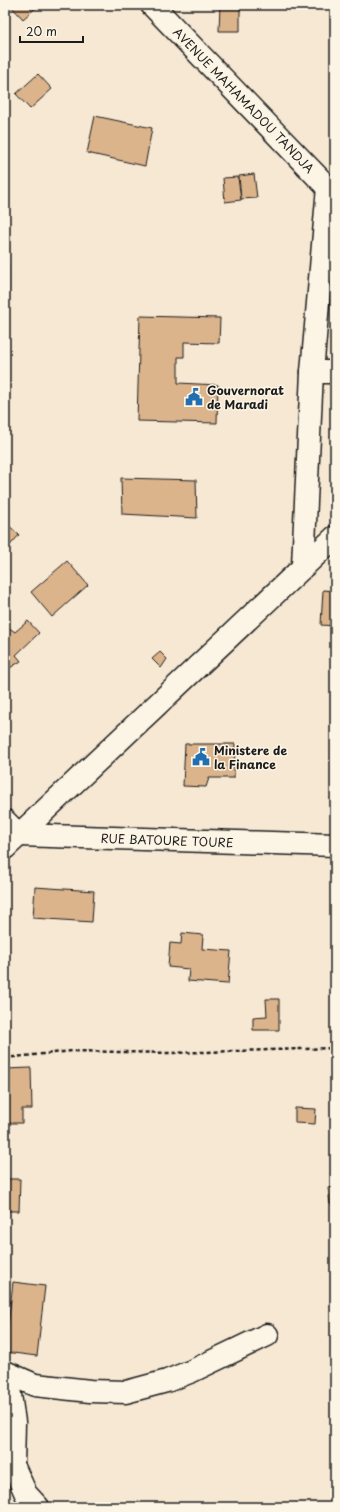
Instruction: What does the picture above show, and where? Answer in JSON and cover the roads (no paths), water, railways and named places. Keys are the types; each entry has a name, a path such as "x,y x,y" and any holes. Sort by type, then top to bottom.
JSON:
{"street":[{"name":"AVENUE MAHAMADOU TANDJA","path":"152,5 333,190"},
{"path":"304,566 312,372 333,190"},
{"path":"312,372 335,372"},
{"path":"10,835 335,538"},
{"name":"RUE BATOURE TOURE","path":"10,835 335,845"},
{"path":"6,1373 35,1385 90,1391 126,1392 167,1381 223,1357 267,1335"},
{"path":"6,1373 14,1422 9,1466 26,1494 38,1507"}],"place":[{"name":"Gouvernorat de Maradi","path":"194,397"},
{"name":"Ministere de la Finance","path":"201,757"}]}
